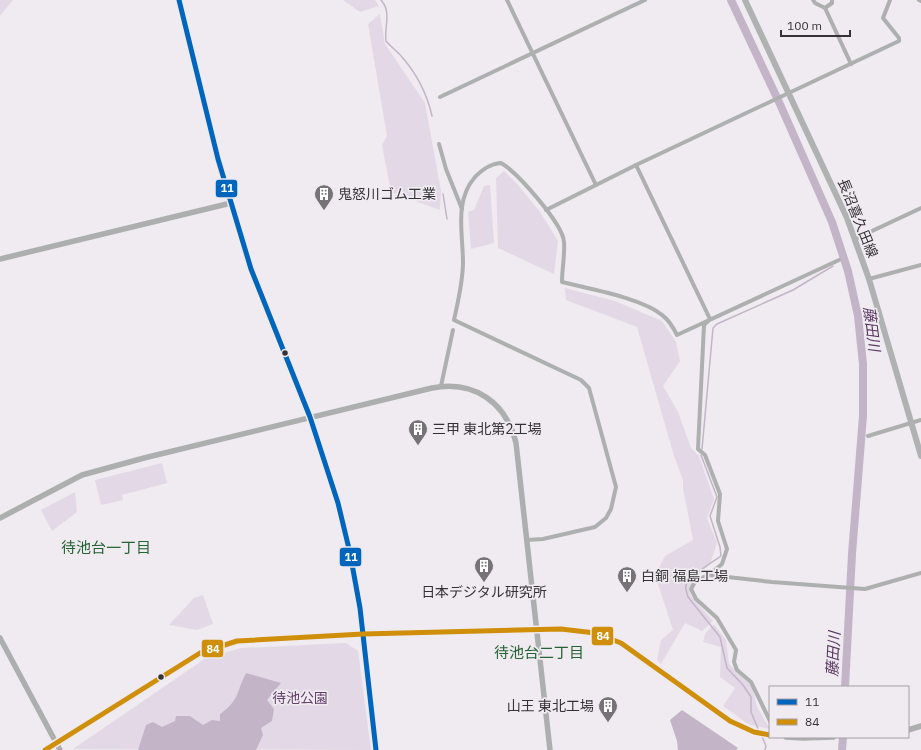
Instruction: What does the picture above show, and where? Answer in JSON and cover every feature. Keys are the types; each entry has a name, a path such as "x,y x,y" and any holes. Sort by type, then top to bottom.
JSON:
{"main road":[{"name":"長沼喜久田線","path":"745,0 788,94 840,201 855,239 869,279 921,456"}],"street":[{"path":"179,0 231,203 258,289 310,417 338,503 350,554 363,634 376,750"},
{"path":"507,0 596,185"},
{"path":"440,97 645,0"},
{"path":"813,0 815,3 825,8 851,64"},
{"path":"825,8 832,3 832,0"},
{"path":"546,210 636,165 772,103 899,41 899,38 883,18 890,0"},
{"path":"439,144 446,169 462,209"},
{"path":"526,540 543,539 595,526 606,518 611,509 616,487 589,388 581,380 454,320 464,263 461,229 462,209 465,193 472,181 488,166 501,163 512,171 546,210 561,232 564,241 562,282 647,306 662,314 670,322 677,335 839,260"},
{"path":"636,165 710,319"},
{"path":"0,259 231,203"},
{"path":"855,239 921,208"},
{"path":"869,279 921,265"},
{"path":"710,319 704,325 698,449 705,455 720,494 718,521 727,549 722,564 710,575 696,580 691,589 696,599 717,618 736,650 734,662 737,670 751,682 769,719"},
{"path":"441,386 452,330"},
{"path":"0,518 82,476 144,458 441,386 468,388 480,393 499,408 507,418 513,430 516,443 550,750"},
{"path":"868,436 921,420"},
{"path":"710,575 772,582 865,589 921,573"},
{"path":"45,750 200,653 237,641 363,634 537,630 581,630 595,633 622,643 730,721 757,732 769,735"},
{"path":"0,638 60,750"},
{"path":"909,730 921,726"}],"green space":[{"path":"0,0 13,0 0,16"},
{"path":"343,0 375,0 379,6 360,12"},
{"path":"380,14 385,44 425,103 441,191 440,210 391,192 382,145 387,136 368,24"},
{"path":"504,171 518,185 540,212 558,241 554,274 498,248 496,178"},
{"path":"490,185 494,243 471,249 468,212 474,210 484,186"},
{"path":"565,288 615,301 662,321 676,342 680,361 663,386 678,412 691,448 699,456 714,499 707,518 717,543 711,561 689,588 691,596 713,621 702,631 685,623 661,664 657,660 661,640 673,630 655,575 665,556 693,540 683,488 683,480 674,456 637,327 566,300"},
{"path":"162,463 167,483 122,495 123,500 101,505 95,480"},
{"path":"75,492 77,512 52,531 41,510"},
{"path":"203,595 213,624 197,630 169,625 194,598"},
{"path":"714,624 726,640 729,664 752,686 757,707 769,729 748,724 723,706 735,688 720,677 721,647 703,642 705,634"},
{"name":"待池公園","path":"346,643 358,651 371,750 73,749 206,658 241,648"}],"shaded area":[{"path":"246,673 281,683 267,700 274,709 272,721 261,728 263,735 256,750 138,750 146,725 153,722 162,727 175,721 176,716 190,716 203,725 212,720 220,721 220,714 234,700"},
{"path":"682,710 738,748 736,750 678,750 677,741 670,720"}],"waterway":[{"path":"381,0 387,15 386,41 402,57 412,70 424,92 432,116"},
{"name":"藤田川","path":"731,0 779,102 832,222 848,271 858,316 863,364 863,416 852,554 845,686"},
{"path":"443,194 447,219"},
{"path":"702,449 713,328 717,324 793,290 833,266"},
{"path":"701,455 717,497 710,516 720,547 721,556 688,581 686,590 688,597 720,637 727,668 743,685 751,697 751,712 759,731"},
{"path":"761,734 766,746 765,750"},
{"name":"藤田川","path":"842,750 843,738"}],"transit line":[{"name":"11","path":"179,0 218,159 251,269 310,417 338,503 350,553 360,608 376,750"},
{"name":"84","path":"45,750 200,653 237,641 363,634 561,629 595,633 621,643 730,721 754,732 769,735"}],"place":[{"name":"鬼怒川ゴム工業","path":"324,211"},
{"name":"三甲 東北第2工場","path":"418,446"},
{"name":"日本デジタル研究所","path":"484,583"},
{"name":"白銅 福島工場","path":"627,593"},
{"name":"山王 東北工場","path":"608,723"}],"district":[{"name":"待池台一丁目","path":"106,547"},
{"name":"待池台二丁目","path":"539,652"}]}
